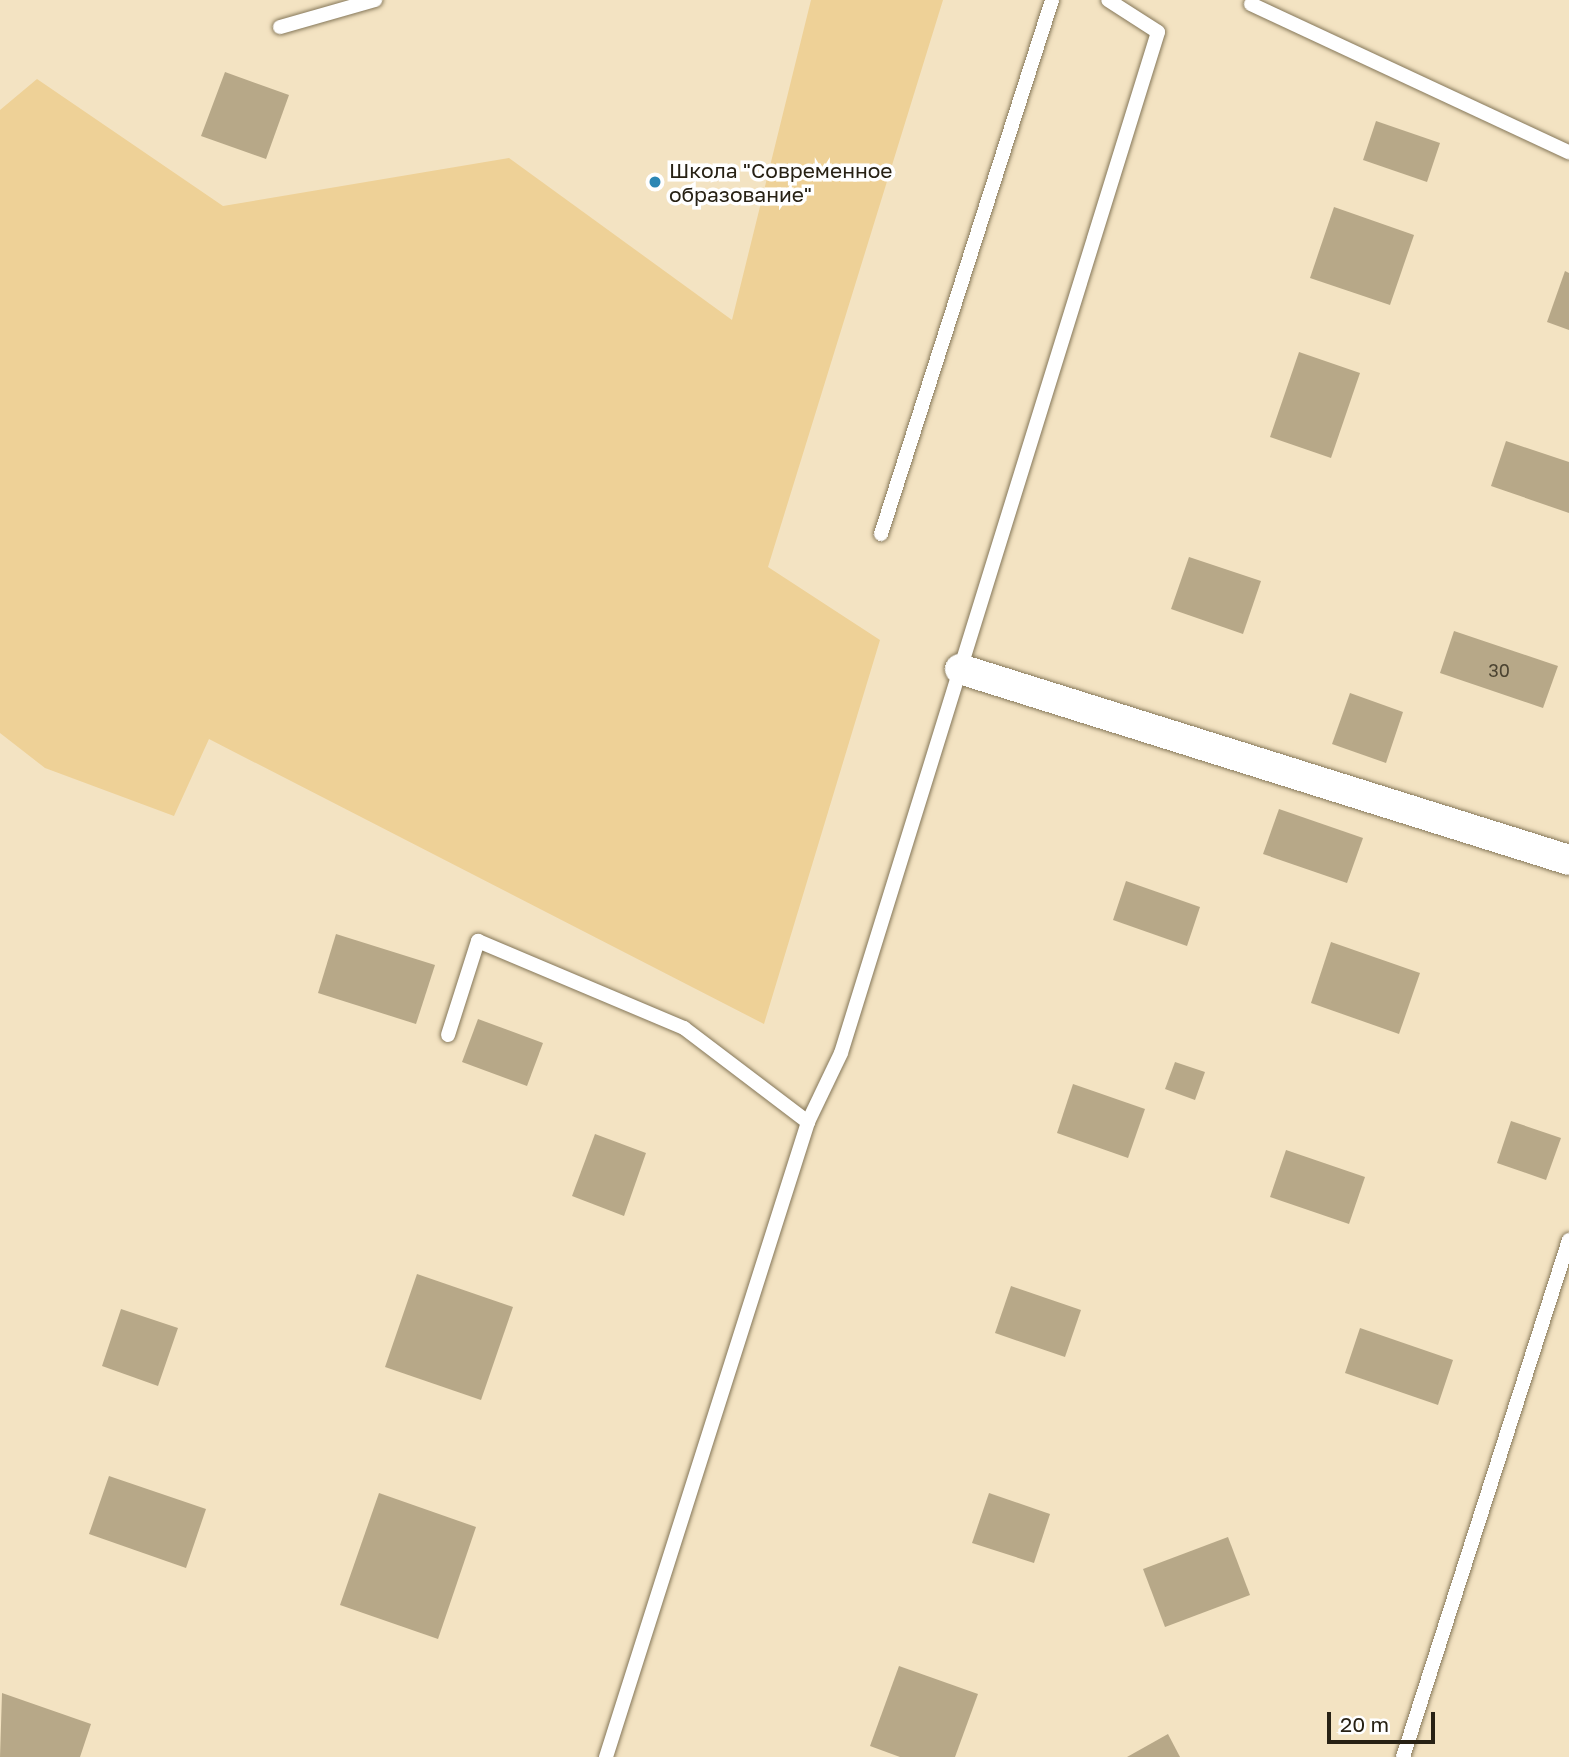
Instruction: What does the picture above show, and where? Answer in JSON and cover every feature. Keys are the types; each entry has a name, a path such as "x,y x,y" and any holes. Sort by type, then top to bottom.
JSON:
{"street":[{"path":"960,669 1569,860"}],"lane":[{"path":"280,27 375,0"},
{"path":"881,534 1052,0"},
{"path":"606,1757 808,1122 841,1053 1158,32 1108,0"},
{"path":"1251,4 1569,152"},
{"path":"449,1035 478,941 684,1028 808,1122"},
{"path":"1403,1757 1569,1240"}],"shaded area":[{"path":"811,0 943,0 768,567 880,640 764,1024 209,739 174,816 45,768 0,733 0,110 37,79 223,206 509,158 732,320"}],"building":[{"path":"225,72 289,95 266,159 201,136"},
{"path":"1376,121 1440,143 1427,182 1363,160"},
{"path":"1334,207 1414,235 1390,305 1310,278"},
{"path":"1565,271 1569,273 1569,330 1547,322"},
{"path":"1299,352 1360,373 1331,458 1270,437"},
{"path":"1506,441 1569,462 1569,513 1491,486"},
{"path":"1189,557 1261,581 1243,634 1171,609"},
{"path":"1454,631 1558,666 1543,708 1440,673"},
{"path":"1350,693 1403,712 1386,763 1332,744"},
{"path":"1279,809 1363,838 1347,883 1263,854"},
{"path":"1126,881 1200,907 1187,946 1113,920"},
{"path":"336,934 435,965 416,1024 318,993"},
{"path":"1331,942 1420,973 1399,1034 1311,1003"},
{"path":"478,1019 543,1043 527,1086 462,1062"},
{"path":"1175,1062 1205,1072 1195,1100 1165,1089"},
{"path":"1073,1084 1145,1109 1128,1158 1057,1133"},
{"path":"1511,1121 1561,1138 1546,1180 1497,1163"},
{"path":"595,1134 646,1153 624,1216 572,1196"},
{"path":"1286,1150 1365,1177 1349,1224 1270,1197"},
{"path":"417,1274 513,1307 481,1400 385,1367"},
{"path":"1011,1286 1081,1310 1065,1357 995,1333"},
{"path":"121,1309 178,1328 158,1386 102,1366"},
{"path":"1360,1328 1453,1360 1438,1405 1345,1373"},
{"path":"109,1476 206,1509 186,1568 89,1534"},
{"path":"379,1493 476,1527 438,1639 340,1605"},
{"path":"989,1493 1050,1514 1034,1563 972,1543"},
{"path":"1228,1537 1250,1595 1165,1627 1143,1569"},
{"path":"899,1666 978,1694 955,1757 900,1757 870,1746"},
{"path":"2,1693 91,1724 80,1757 0,1757"},
{"path":"1168,1734 1180,1757 1127,1757"}],"place":[{"name":"Школа \"Современное образование\"","path":"655,182"}]}
